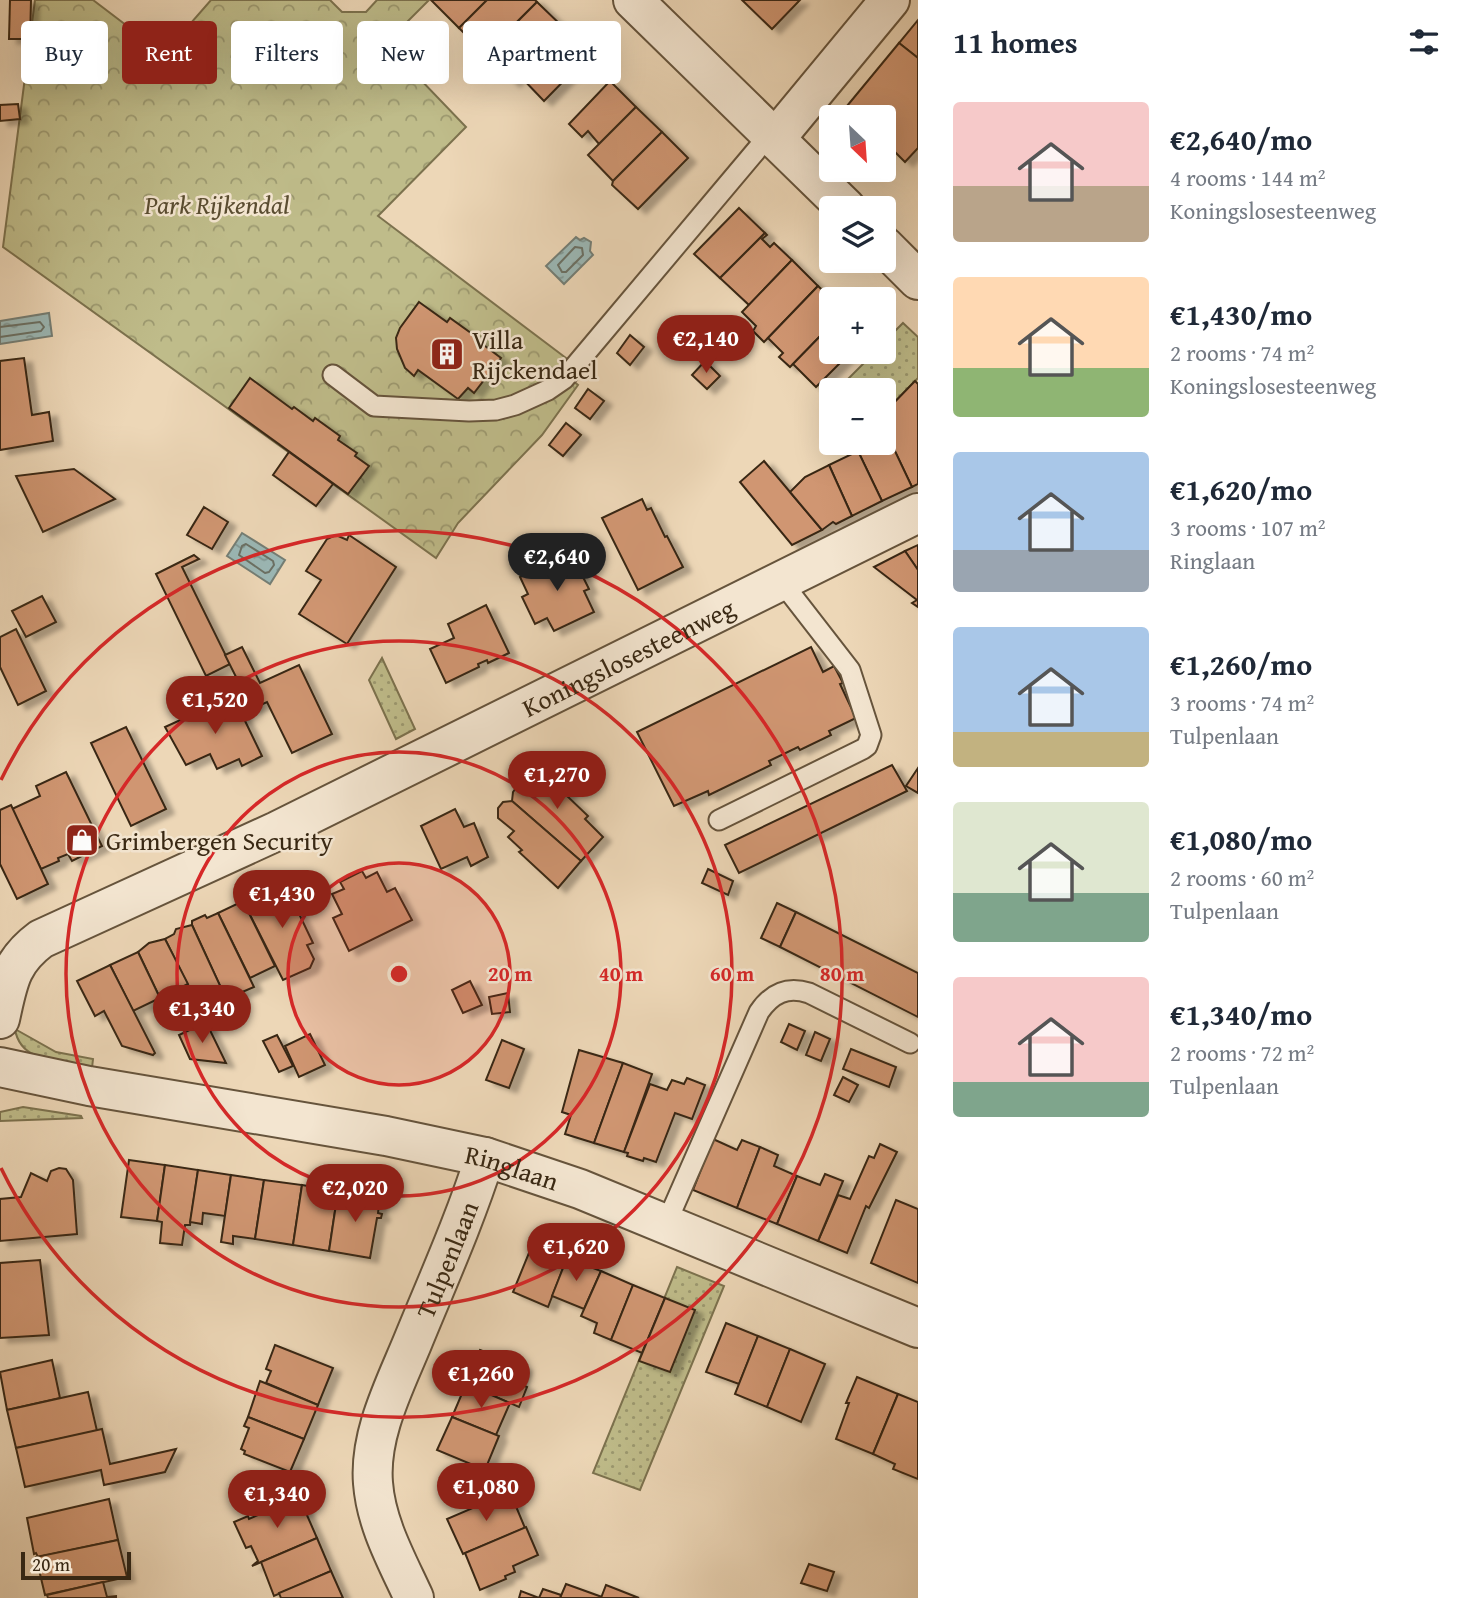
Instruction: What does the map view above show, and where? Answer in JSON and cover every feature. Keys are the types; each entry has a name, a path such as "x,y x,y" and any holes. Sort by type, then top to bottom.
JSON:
{"street":[{"path":"633,0 834,196"},
{"path":"773,136 890,0"},
{"path":"896,258 918,279"},
{"name":"Koningslosesteenweg","path":"0,1019 14,965 26,950 41,939 278,831 918,513"},
{"name":"Ringlaan","path":"0,1067 89,1086 386,1136 485,1157 580,1189 918,1328"},
{"name":"Tulpenlaan","path":"414,1598 383,1531 376,1507 373,1480 375,1445 387,1405 485,1157"}],"lane":[{"path":"333,375 374,407 496,410 515,405 548,390 564,379 773,136"},
{"path":"719,820 863,749 870,740 870,729 850,670 781,581"},
{"path":"666,1224 759,1012 775,994 797,990 808,993 910,1043"}],"green space":[{"name":"Park Rijkendal","path":"35,0 93,0 122,22 122,84 217,84 217,21 193,21 211,0 330,0 342,12 366,12 377,0 429,0 408,21 357,21 357,84 425,84 466,127 378,216 566,358 560,370 578,385 542,435 458,523 436,558 3,247 24,84 108,84 108,21 32,21"},
{"path":"903,323 918,337 918,378 896,401 896,378 849,378 863,364 896,364 896,330"},
{"path":"382,658 415,729 396,739 369,680"},
{"path":"15,1029 56,1052 93,1059 92,1068 34,1055 25,1049"},
{"path":"23,1107 82,1118 0,1121 0,1112"},
{"path":"677,1267 724,1286 640,1490 593,1473"}],"water":[{"path":"576,237 591,242 590,251 593,255 564,284 546,266"},
{"path":"49,313 52,336 0,344 0,321"},
{"path":"242,533 285,560 270,584 227,556"}],"building":[{"path":"10,0 31,0 30,21 21,21 21,39 9,39"},
{"path":"431,0 487,0 463,21 459,28"},
{"path":"487,0 537,2 518,21 466,21"},
{"path":"742,0 800,0 772,29"},
{"path":"537,2 557,21 518,21"},
{"path":"918,20 918,58 899,43"},
{"path":"899,43 918,58 918,148 905,162 896,153 896,105 848,105"},
{"path":"528,84 561,84 544,101"},
{"path":"607,84 613,84 636,107 599,144 588,131 582,137 569,124"},
{"path":"18,104 20,119 0,121 0,105"},
{"path":"636,107 662,132 613,181 588,155"},
{"path":"662,132 688,158 638,209 612,185 613,181"},
{"path":"739,208 765,233 720,278 694,254"},
{"path":"765,233 767,235 762,239 770,247 774,243 792,260 749,305 720,278"},
{"path":"792,260 818,286 764,342 753,331 756,326 742,312"},
{"path":"819,287 819,337 790,367 779,357 783,353 768,338"},
{"name":"Villa Rijckendael","path":"419,302 447,322 450,318 501,358 474,393 468,388 458,399 418,370 414,376 405,368 397,349 396,338"},
{"path":"630,335 644,347 630,365 617,353"},
{"path":"819,337 819,364 839,364 825,378 819,378 816,387 793,364"},
{"path":"24,358 32,415 49,412 53,441 0,450 0,361"},
{"path":"705,361 720,376 707,389 692,375"},
{"path":"250,378 292,409 294,407 313,421 315,418 340,436 338,440 357,453 355,456 369,466 348,494 229,408"},
{"path":"915,381 918,384 918,484 912,487 896,454 896,401"},
{"path":"588,389 604,401 590,419 575,408"},
{"path":"566,423 581,435 563,456 549,445"},
{"path":"289,452 333,484 316,506 273,475"},
{"path":"896,453 912,487 882,501 860,455"},
{"path":"850,455 860,455 882,501 852,516 829,465"},
{"path":"764,461 822,530 792,545 740,482"},
{"path":"829,465 852,516 836,524 833,522 822,530 790,492 805,477"},
{"path":"74,469 115,499 43,532 16,476"},
{"path":"642,499 647,510 651,508 683,567 638,590 602,518"},
{"path":"204,507 228,522 212,549 187,535"},
{"path":"336,535 347,540 349,535 396,567 347,644 299,614 321,580 306,571 327,539"},
{"path":"918,545 918,570 905,551"},
{"path":"905,551 918,570 918,607 912,603 917,600 874,567"},
{"path":"571,553 589,589 584,591 594,612 554,631 547,618 535,624 522,597 528,594 520,577"},
{"path":"194,555 199,559 182,567 230,664 206,676 156,574"},
{"path":"42,596 56,622 26,637 12,611"},
{"path":"486,605 509,653 488,663 487,660 478,664 479,667 446,683 430,649 454,638 448,624"},
{"path":"16,629 46,691 18,705 0,667 0,637"},
{"path":"242,647 260,683 299,665 332,734 292,753 267,702 252,709 225,655"},
{"path":"811,647 823,672 834,666 856,718 829,731 831,735 769,761 771,765 709,795 708,791 674,806 637,732"},
{"path":"233,696 262,756 242,766 239,759 217,769 210,754 186,765 165,727"},
{"path":"126,727 166,809 131,826 91,743"},
{"path":"548,761 573,786 565,794 588,816 585,819 603,837 581,861 512,801 513,792 518,785 526,786"},
{"path":"892,765 907,791 739,873 725,845"},
{"path":"918,768 918,793 906,786"},
{"path":"66,772 102,846 72,861 68,854 41,869 12,809 40,796 36,786"},
{"path":"512,801 581,861 558,888 519,852 522,850 508,837 514,831 498,818 498,808 503,802"},
{"path":"11,805 48,884 17,899 0,864 0,810"},
{"path":"455,809 464,827 474,823 488,857 471,866 467,857 441,869 421,826"},
{"path":"708,869 733,881 728,895 702,883"},
{"path":"362,871 366,878 377,872 387,892 395,888 412,920 349,951 333,918 342,914 332,894 344,889 340,882"},
{"path":"282,882 286,890 290,888 291,897 313,943 307,945 314,959 310,968 283,980 243,901"},
{"path":"243,901 275,966 250,978 218,913"},
{"path":"777,903 796,912 780,947 761,938"},
{"path":"796,912 918,973 918,1017 780,947"},
{"path":"218,913 254,987 226,999 192,925 192,921 205,915 207,918"},
{"path":"192,925 223,992 209,999 218,1017 206,1022 165,939 174,934 176,929"},
{"path":"165,939 188,984 160,998 138,952 149,943"},
{"path":"138,952 160,998 133,1011 110,965"},
{"path":"110,965 155,1053 153,1055 122,1046 104,1011 95,1016 77,981"},
{"path":"470,981 482,1005 463,1013 452,990"},
{"path":"508,993 510,1012 492,1014 489,997"},
{"path":"206,1022 226,1063 190,1059 179,1035"},
{"path":"789,1024 805,1031 797,1050 781,1042"},
{"path":"815,1032 830,1039 821,1061 806,1055"},
{"path":"310,1034 325,1065 299,1077 285,1046"},
{"path":"277,1035 293,1066 279,1072 263,1041"},
{"path":"502,1040 524,1049 509,1088 486,1080"},
{"path":"851,1049 896,1067 889,1087 843,1069"},
{"path":"579,1050 623,1063 594,1143 565,1134 571,1115 562,1112"},
{"path":"623,1063 652,1074 624,1152 594,1143"},
{"path":"843,1077 858,1085 849,1102 834,1095"},
{"path":"687,1078 705,1085 692,1119 675,1113 656,1162 627,1156 628,1153 624,1152 650,1084 667,1090 672,1080 684,1084"},
{"path":"713,1139 737,1150 742,1140 760,1147 737,1208 693,1190"},
{"path":"880,1144 897,1152 869,1208 866,1206 847,1253 818,1241 838,1195 850,1199 869,1156 874,1158"},
{"path":"760,1147 778,1155 774,1166 797,1176 777,1224 737,1208"},
{"path":"129,1160 165,1165 157,1221 121,1217"},
{"path":"165,1165 198,1170 190,1225 185,1225 182,1245 160,1243 162,1222 157,1221"},
{"path":"66,1169 73,1180 77,1234 0,1241 0,1199 21,1197 31,1173 47,1181 51,1171"},
{"path":"198,1170 231,1175 225,1216 203,1213 202,1224 190,1222"},
{"path":"825,1174 843,1181 818,1241 777,1224 797,1176 820,1185"},
{"path":"231,1175 264,1180 255,1239 233,1236 233,1244 221,1242"},
{"path":"264,1180 302,1185 293,1245 255,1239"},
{"path":"302,1185 338,1191 329,1251 293,1245"},
{"path":"338,1191 380,1197 378,1213 382,1214 381,1218 377,1218 370,1258 329,1251"},
{"path":"896,1200 918,1209 918,1283 871,1263"},
{"path":"533,1243 567,1258 548,1307 513,1292"},
{"path":"567,1258 601,1271 584,1309 552,1296"},
{"path":"40,1260 49,1335 0,1338 0,1263"},
{"path":"601,1271 633,1285 611,1340 594,1333 597,1323 581,1316"},
{"path":"633,1285 665,1298 642,1353 611,1340"},
{"path":"665,1298 695,1310 670,1372 639,1361"},
{"path":"726,1323 758,1336 739,1384 706,1372"},
{"path":"758,1336 790,1349 767,1407 735,1394"},
{"path":"275,1345 333,1368 318,1405 266,1383 271,1371 266,1369"},
{"path":"790,1349 825,1364 801,1422 767,1407"},
{"path":"480,1350 524,1367 518,1383 527,1387 519,1407 466,1384"},
{"path":"52,1360 60,1398 7,1410 0,1372"},
{"path":"857,1377 898,1394 873,1454 836,1439"},
{"path":"260,1381 318,1405 304,1439 248,1417"},
{"path":"466,1384 510,1403 496,1435 452,1417"},
{"path":"88,1392 97,1431 16,1448 7,1410"},
{"path":"898,1394 918,1402 918,1479 893,1469 895,1464 873,1454"},
{"path":"248,1417 304,1439 290,1472 244,1454 245,1451 241,1449 249,1428 244,1426"},
{"path":"452,1417 499,1436 485,1470 437,1450"},
{"path":"102,1429 110,1464 176,1449 165,1472 104,1485 101,1470 25,1487 16,1448"},
{"path":"510,1492 525,1528 463,1554 447,1519"},
{"path":"299,1497 317,1538 252,1566 258,1561 251,1546 246,1548 234,1522 248,1516 249,1519"},
{"path":"109,1499 118,1540 38,1557 34,1554 27,1518"},
{"path":"526,1527 538,1555 513,1566 515,1572 505,1576 506,1579 480,1590 465,1553"},
{"path":"317,1538 331,1571 274,1596 261,1562"},
{"path":"118,1540 127,1577 45,1595 36,1557"},
{"path":"809,1564 834,1572 827,1591 801,1583"},
{"path":"331,1571 343,1598 281,1598 279,1593"},
{"path":"103,1582 107,1597 116,1598 48,1598 47,1595"},
{"path":"566,1584 602,1597 560,1598"},
{"path":"606,1585 639,1598 601,1598"},
{"path":"543,1589 561,1595 560,1598 539,1598"},
{"path":"521,1591 539,1598 519,1598"}],"place":[{"name":"Villa Rijckendael","path":"447,354"},
{"name":"Grimbergen Security","path":"82,840"}]}
